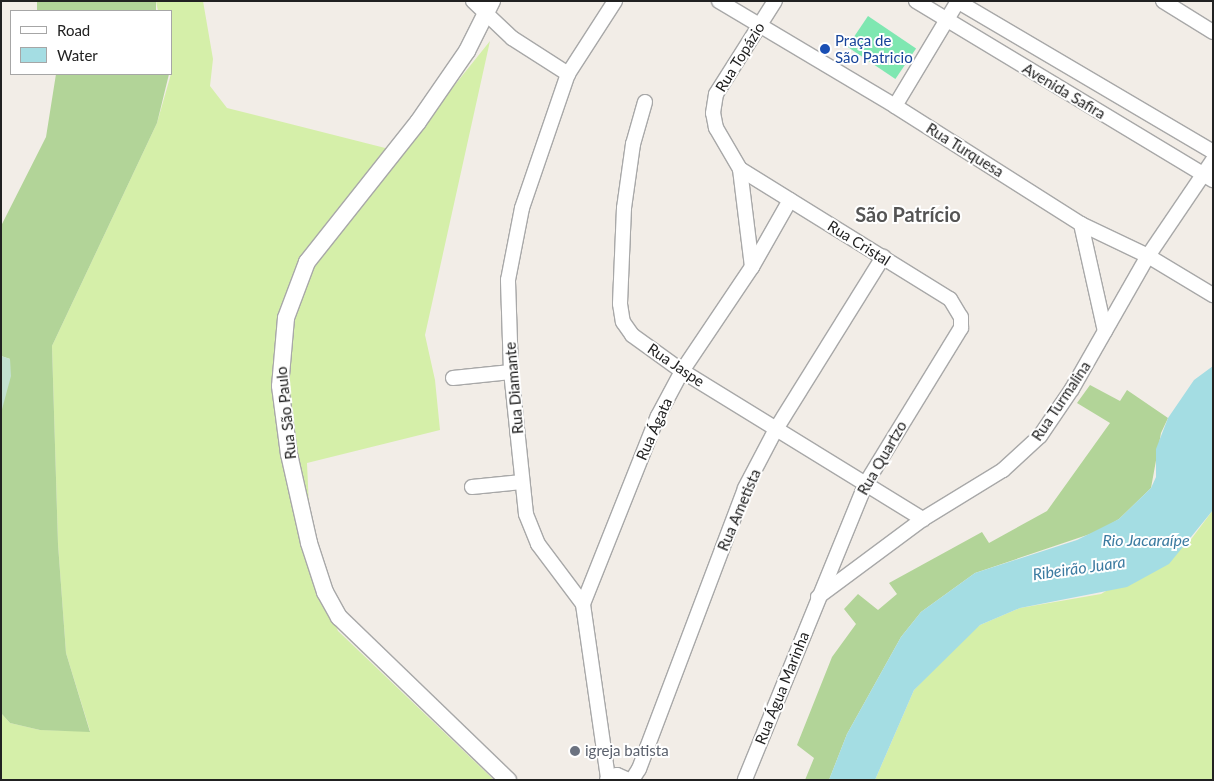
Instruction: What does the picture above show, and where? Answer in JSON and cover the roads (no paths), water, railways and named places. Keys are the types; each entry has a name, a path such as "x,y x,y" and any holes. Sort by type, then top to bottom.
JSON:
{"street":[{"path":"473,1 490,8 528,50 568,74"},
{"name":"Rua Diamante","path":"608,779 583,604 538,544 526,514 511,372 508,280 522,208 568,74 615,1"},
{"name":"Rua Turquesa","path":"719,1 895,106 1081,224 1148,256 1213,295"},
{"name":"Rua Topázio","path":"740,169 716,128 713,113 716,94 775,1"},
{"name":"Avenida Safira","path":"916,1 1209,178"},
{"path":"895,106 957,1"},
{"name":"Avenida Safira","path":"957,1 1213,152"},
{"path":"1163,1 1213,32"},
{"name":"Rua São Paulo","path":"490,8 418,122 308,262 286,318 280,386 289,454 309,543 325,592 339,617 508,780"},
{"name":"Rua Jaspe","path":"645,102 633,144 624,208 620,304 623,322 632,335 682,370 923,519"},
{"name":"Rua Turmalina","path":"818,597 923,519 1002,470 1040,436 1072,389 1148,256 1209,178 1213,160"},
{"path":"740,169 752,267"},
{"name":"Rua Cristal","path":"740,169 950,299 958,307 961,328"},
{"name":"Rua Ágata","path":"583,604 645,447 682,370 752,267 790,200"},
{"path":"1081,224 1104,331"},
{"name":"Rua Ametista","path":"630,780 639,769 745,488 776,429 882,257"},
{"name":"Rua Quartzo","path":"818,597 866,483 961,328"},
{"path":"453,378 511,372"},
{"path":"472,487 522,482"},
{"name":"Rua Água Marinha","path":"745,780 818,597"},
{"path":"608,779 617,774 630,780"}],"water":[{"name":"Rio Jacaraípe","path":"1213,366 1213,510 1169,564 1127,587 1020,608 980,625 914,690 875,780 829,780 847,734 901,637 921,612 975,573 1077,540 1119,519 1151,488 1156,477 1156,449 1168,418 1194,380"}],"place":[{"name":"Praça de São Patricio","path":"825,49"},
{"name":"igreja batista","path":"575,751"}],"district":[{"name":"São Patrício","path":"908,214"}],"water label":[{"name":"Ribeirão Juara","path":"1079,568"}]}
